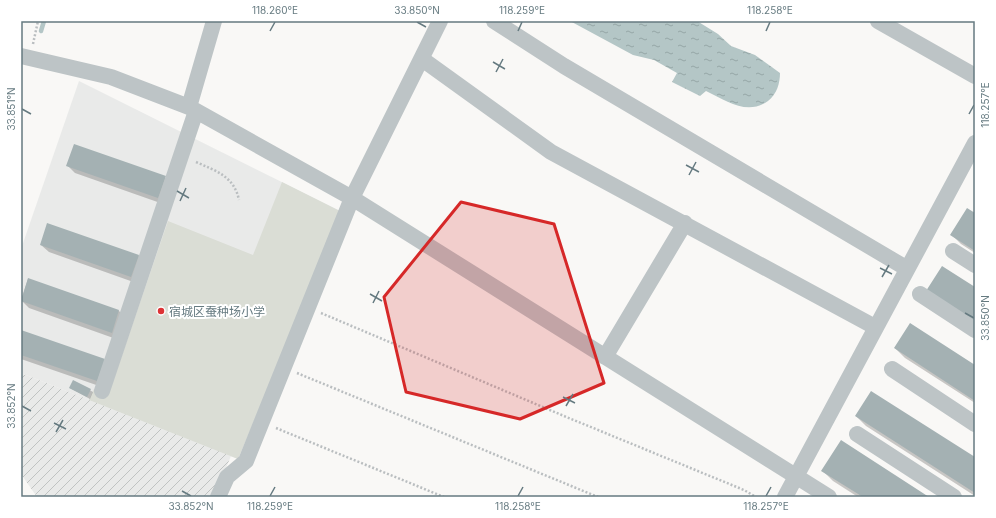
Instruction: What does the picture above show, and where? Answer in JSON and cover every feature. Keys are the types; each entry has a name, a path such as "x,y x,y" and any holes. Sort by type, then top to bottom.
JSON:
{"street":[{"path":"102,391 181,155 214,21"},
{"path":"218,497 227,477 246,460 352,198 440,21"},
{"path":"494,21 570,70 906,268"},
{"path":"878,21 975,76"},
{"path":"25,57 112,77 192,109 352,198 829,497"},
{"path":"422,59 551,152 685,223 875,327"},
{"path":"785,497 906,268 975,144"},
{"path":"605,357 685,223"},
{"path":"953,251 975,265"},
{"path":"920,294 975,330"},
{"path":"892,369 975,424"},
{"path":"857,434 954,497"}],"path":[{"path":"25,57 38,21"},
{"path":"181,155 220,173 231,181 237,189 239,200"},
{"path":"308,308 744,490 756,497"},
{"path":"284,367 598,497"},
{"path":"261,422 444,497"}],"highlighted area":[{"path":"461,202 554,224 604,383 520,419 406,392 384,297"}],"shaded area":[{"name":"宿城区蚕种场小学","path":"79,81 342,212 238,459 21,373 21,249"},
{"path":"282,182 342,212 238,459 89,400 94,389 109,393 168,221 253,255"},
{"path":"21,373 231,456 214,497 37,497 21,474"}],"water":[{"path":"570,21 697,21 718,34 731,46 755,55 780,73 779,84 776,92 768,101 752,107 729,103 706,91 700,96 672,82 677,73 654,60 633,55"}],"building":[{"path":"74,144 166,176 158,198 66,166"},
{"path":"967,208 975,213 975,251 950,235"},
{"path":"47,223 139,255 131,277 40,245"},
{"path":"942,266 975,287 975,323 926,291"},
{"path":"28,278 119,310 112,333 21,301"},
{"path":"910,323 975,365 975,401 894,348"},
{"path":"21,330 105,359 97,381 21,355"},
{"path":"73,380 91,389 87,397 69,388"},
{"path":"871,391 975,457 975,493 855,416"},
{"path":"841,440 929,497 863,497 821,471"}],"waterway":[{"path":"41,31 44,21"}],"place":[{"name":"宿城区蚕种场小学","path":"161,311"}]}
